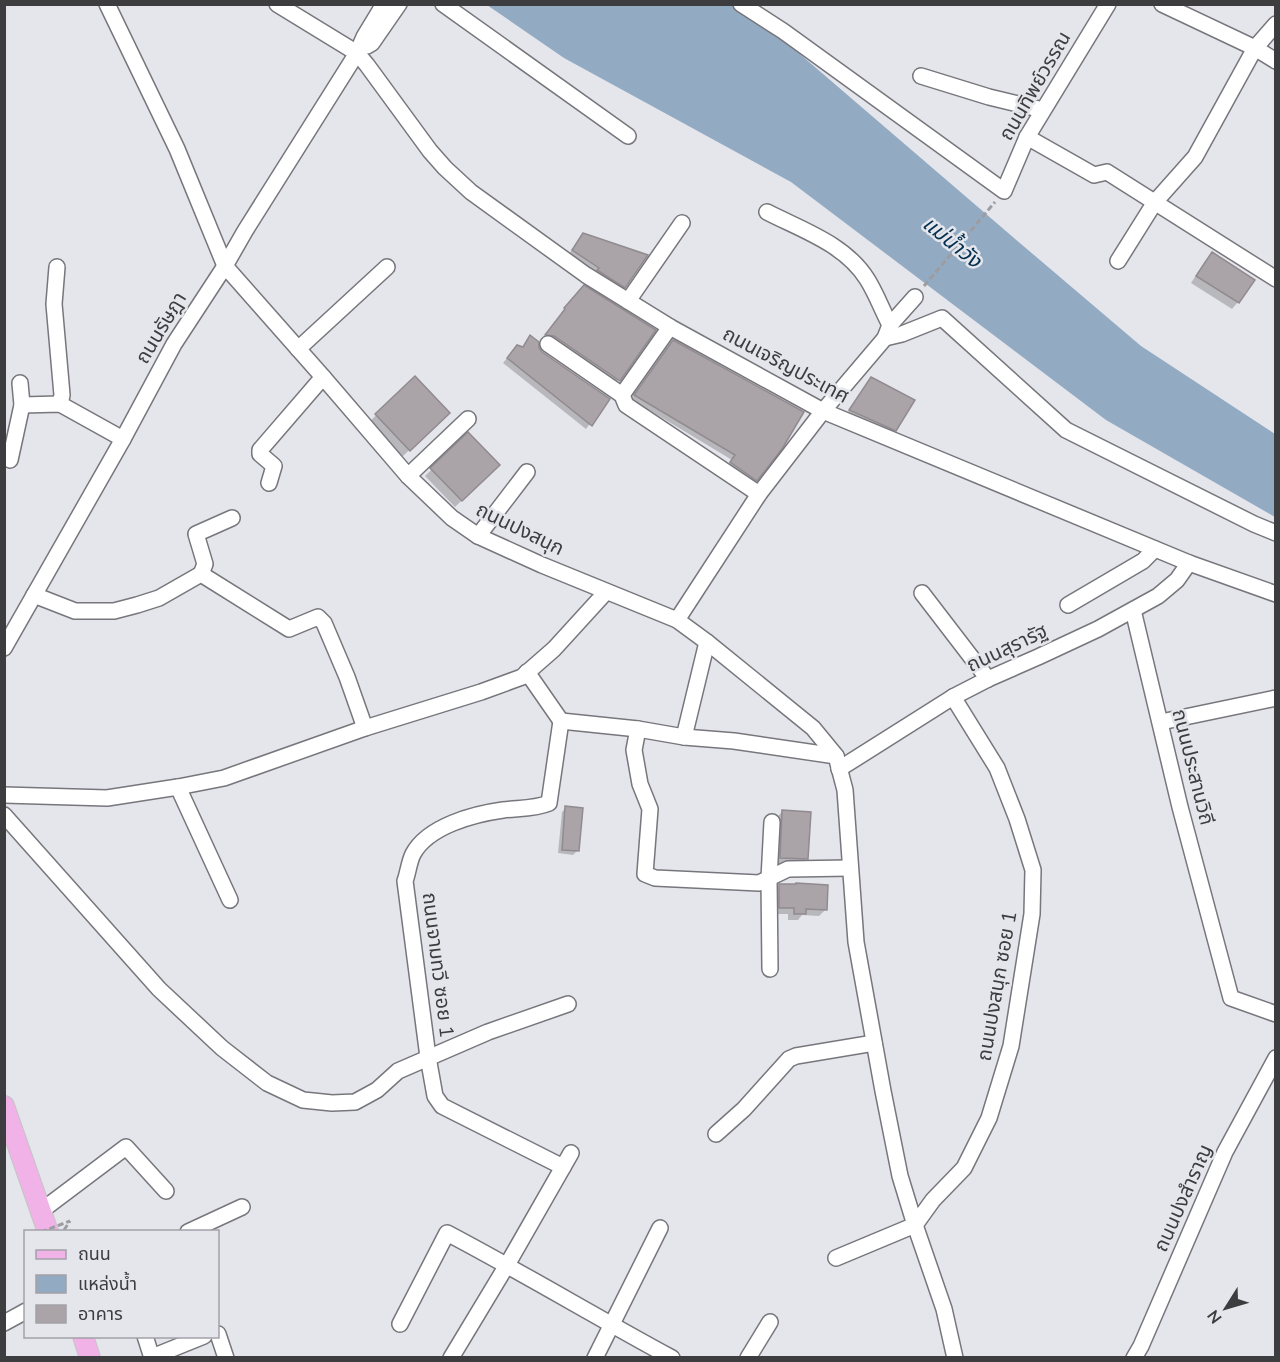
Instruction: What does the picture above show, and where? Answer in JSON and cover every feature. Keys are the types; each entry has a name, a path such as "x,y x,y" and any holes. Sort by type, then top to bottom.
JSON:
{"main road":[{"path":"4,1106 47,1230"},
{"path":"84,1338 90,1358"}],"street":[{"name":"ถนนปงสนุก","path":"107,4 177,149 225,266 408,476 452,518 478,536 542,565 677,620 813,728 838,762"},
{"name":"ถนนเจริญประเทศ","path":"277,4 357,53 430,151 471,192 586,275 670,327 823,411 1189,563 1275,594"},
{"name":"ถนนรัษฎา","path":"4,648 123,439 174,344 357,53 384,4"},
{"path":"357,53 372,43 399,4"},
{"path":"443,4 628,136"},
{"path":"741,4 783,31 1004,191"},
{"name":"ถนนทิพย์วรรณ","path":"1004,191 1027,137 1108,4"},
{"path":"1162,4 1255,48 1275,61"},
{"path":"1118,261 1155,202 1195,157 1255,48 1275,24"},
{"path":"921,76 989,97 1043,110"},
{"path":"1027,137 1094,175 1107,172 1275,279"},
{"path":"767,212 834,246 852,260 875,292 888,332"},
{"path":"628,301 682,223"},
{"path":"57,267 54,304 62,395 60,404"},
{"path":"298,349 387,267"},
{"path":"677,620 759,494 915,297"},
{"path":"888,332 902,334 942,318 1066,429 1254,524 1275,532"},
{"path":"622,395 670,327"},
{"path":"548,344 622,395 626,405 759,494"},
{"path":"269,483 274,466 260,454 260,450 323,377"},
{"path":"10,460 22,405 20,383"},
{"path":"22,405 60,404 123,439"},
{"path":"408,476 468,418"},
{"path":"478,536 527,472"},
{"path":"34,595 75,611 114,611 159,598 201,574 205,564 196,534 232,518"},
{"path":"1068,605 1143,561 1155,549"},
{"name":"ถนนสุรารัฐ","path":"838,762 953,697 1098,629 1158,596 1177,580 1189,563"},
{"path":"201,574 289,629 318,617 324,623 347,677 365,728"},
{"path":"4,795 107,798 224,778 365,728 481,692 522,677 554,649 606,592"},
{"path":"922,594 988,679"},
{"name":"ถนนประสานวิถี","path":"1133,610 1180,807 1231,998 1275,1014"},
{"path":"684,737 707,642"},
{"path":"527,672 561,721 638,729 733,748 838,762 845,790 856,942 900,1176 944,1309 955,1358"},
{"name":"ถนนปงสนุก ซอย 1","path":"915,1226 933,1200 964,1168 989,1118 1011,1046 1032,914 1032,870 1017,819 997,768 953,697"},
{"path":"1161,722 1275,698"},
{"name":"ถนนจามทวี ซอย 1","path":"561,721 549,803 541,807 501,810 457,820 429,836 414,853 405,881 435,1096 442,1106 563,1167"},
{"path":"638,729 634,750 640,784 650,809 645,874 655,878 759,884 788,869 850,868"},
{"path":"178,787 230,900"},
{"path":"4,815 159,989 222,1048 267,1083 303,1100 332,1103 355,1102 377,1090 398,1071 428,1057 488,1032 568,1004"},
{"path":"770,969 769,879 772,822"},
{"path":"716,1134 744,1109 789,1059 874,1043"},
{"name":"ถนนปงสำราญ","path":"1134,1358 1225,1152 1275,1058"},
{"path":"41,1211 126,1147 166,1191"},
{"path":"451,1358 571,1153"},
{"path":"192,1230 242,1207"},
{"path":"836,1258 915,1226"},
{"path":"595,1358 660,1228"},
{"path":"400,1324 447,1233 507,1264 611,1326 672,1358"},
{"path":"4,1323 24,1312"},
{"path":"748,1358 770,1322"},
{"path":"219,1337 226,1358"},
{"path":"146,1338 152,1357 199,1338"}],"path":[{"path":"915,297 1004,191"},
{"path":"46,1230 70,1221 64,1230"}],"water":[{"name":"แม่น้ำวัง","path":"487,5 733,5 766,25 1141,346 1275,434 1275,517 1106,420 791,182 564,58"}],"building":[{"path":"583,233 648,255 625,288 572,250"},
{"path":"1212,252 1255,280 1239,303 1196,276"},
{"path":"584,285 656,330 620,381 554,336 545,335"},
{"path":"530,335 539,342 542,352 610,399 592,426 507,358 517,345 523,347"},
{"path":"673,340 804,412 782,449 757,481 730,462 735,455 634,395"},
{"path":"415,376 450,413 410,451 375,414"},
{"path":"871,377 915,400 896,431 849,410"},
{"path":"468,432 500,465 462,501 430,468"},
{"path":"565,806 583,808 579,851 562,850"},
{"path":"782,810 811,812 808,859 780,858"},
{"path":"779,884 828,885 827,910 806,909 806,914 794,914 794,908 779,908"}]}
